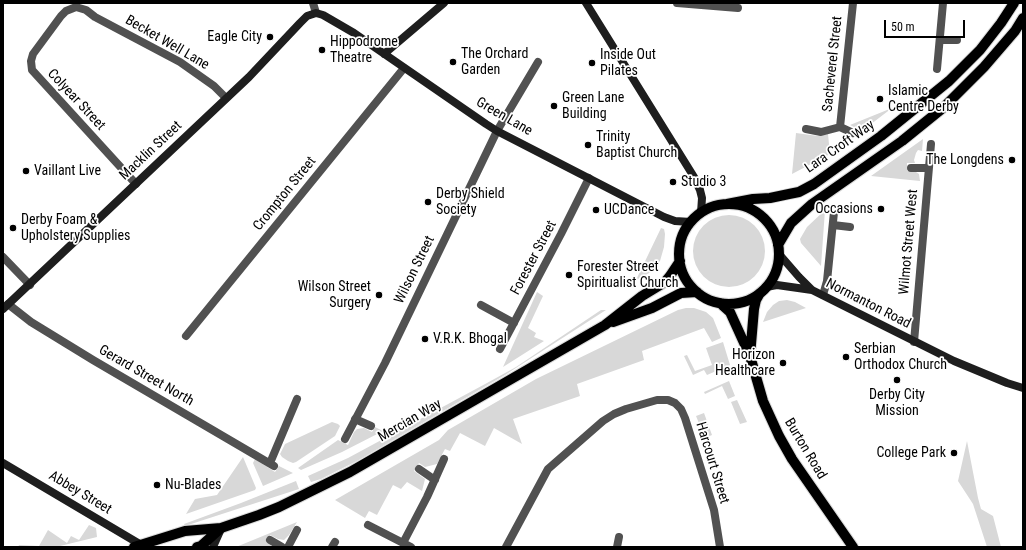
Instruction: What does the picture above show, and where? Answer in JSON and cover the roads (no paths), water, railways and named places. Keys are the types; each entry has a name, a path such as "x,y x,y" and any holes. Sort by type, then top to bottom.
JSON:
{"main road":[{"name":"Lara Croft Way","path":"727,204 799,192 814,184 881,136 949,81 980,50 1014,3"},
{"path":"779,249 771,227 763,217 746,207 727,204 716,206 701,213 691,222 684,232 681,243 680,261 685,276 697,292 704,297 720,303 730,304 742,302 763,290 776,272 779,249 791,223 812,204 902,141 944,107 984,67 1015,31 1023,18"},
{"name":"Mercian Way","path":"140,546 184,532 221,528 280,507 350,472 605,325 642,296 665,282 680,261"},
{"name":"Burton Road","path":"750,356 754,309 756,300 763,290"},
{"name":"Mercian Way","path":"605,325 652,308 681,293 697,292"},
{"name":"Burton Road","path":"720,303 730,312 750,356 763,401 779,436 792,459 853,547"},
{"name":"Mercian Way","path":"197,547 201,546 221,528"}],"street":[{"path":"313,3 316,13"},
{"path":"384,54 444,3"},
{"path":"586,3 694,177 701,194 701,213"},
{"path":"677,3 738,8"},
{"name":"Sacheverel Street","path":"840,127 853,3"},
{"path":"937,69 943,3"},
{"name":"Becket Well Lane","path":"53,27 66,11 71,8 80,8 180,62 214,86 226,98"},
{"name":"Green Lane","path":"316,13 331,19 497,131 664,217 675,221 691,222"},
{"name":"Macklin Street","path":"6,306 249,77 307,16 316,13"},
{"name":"Colyear Street","path":"53,27 31,57 30,64 32,71 136,184"},
{"path":"940,40 957,40"},
{"name":"Wilson Street","path":"345,439 385,363 497,131 538,62"},
{"name":"Crompton Street","path":"186,336 404,68"},
{"name":"Sacheverel Street","path":"806,129 821,132 840,127 853,133"},
{"name":"Wilmot Street West","path":"914,342 931,144"},
{"name":"Wilmot Street West","path":"911,168 928,168"},
{"name":"Forester Street","path":"500,349 561,235 589,178"},
{"path":"823,295 827,281 834,212"},
{"path":"833,225 850,227"},
{"name":"Normanton Road","path":"779,249 799,277 812,290"},
{"path":"3,257 30,284"},
{"name":"Normanton Road","path":"763,290 777,285 812,290 914,342 978,372 1023,388"},
{"path":"481,305 514,323"},
{"name":"Gerard Street North","path":"6,306 93,360 272,464 297,399"},
{"name":"Harcourt Street","path":"506,547 548,469 603,421 614,414 650,401 663,400 675,403 681,409 685,418 714,510 720,547"},
{"path":"355,419 371,426"},
{"path":"368,525 407,545 444,459"},
{"name":"Abbey Street","path":"3,463 140,546"},
{"path":"419,469 435,480"},
{"path":"214,547 221,528"},
{"path":"288,547 297,530"},
{"path":"617,547 619,537"},
{"path":"270,540 282,547"}],"place":[{"name":"Eagle City","path":"270,37"},
{"name":"Hippodrome Theatre","path":"322,50"},
{"name":"The Orchard Garden","path":"453,62"},
{"name":"Inside Out Pilates","path":"592,63"},
{"name":"Islamic Centre Derby","path":"880,99"},
{"name":"Green Lane Building","path":"554,106"},
{"name":"Trinity Baptist Church","path":"588,145"},
{"name":"The Longdens","path":"1012,160"},
{"name":"Vaillant Live","path":"26,171"},
{"name":"Studio 3","path":"673,182"},
{"name":"Derby Shield Society","path":"428,202"},
{"name":"Occasions","path":"881,209"},
{"name":"UCDance","path":"596,210"},
{"name":"Derby Foam & Upholstery Supplies","path":"13,228"},
{"name":"Forester Street Spiritualist Church","path":"569,275"},
{"name":"Wilson Street Surgery","path":"379,295"},
{"name":"V.R.K. Bhogal","path":"425,339"},
{"name":"Serbian Orthodox Church","path":"846,357"},
{"name":"Horizon Healthcare","path":"783,363"},
{"name":"Derby City Mission","path":"897,380"},
{"name":"College Park","path":"954,453"},
{"name":"Nu-Blades","path":"157,485"}]}
